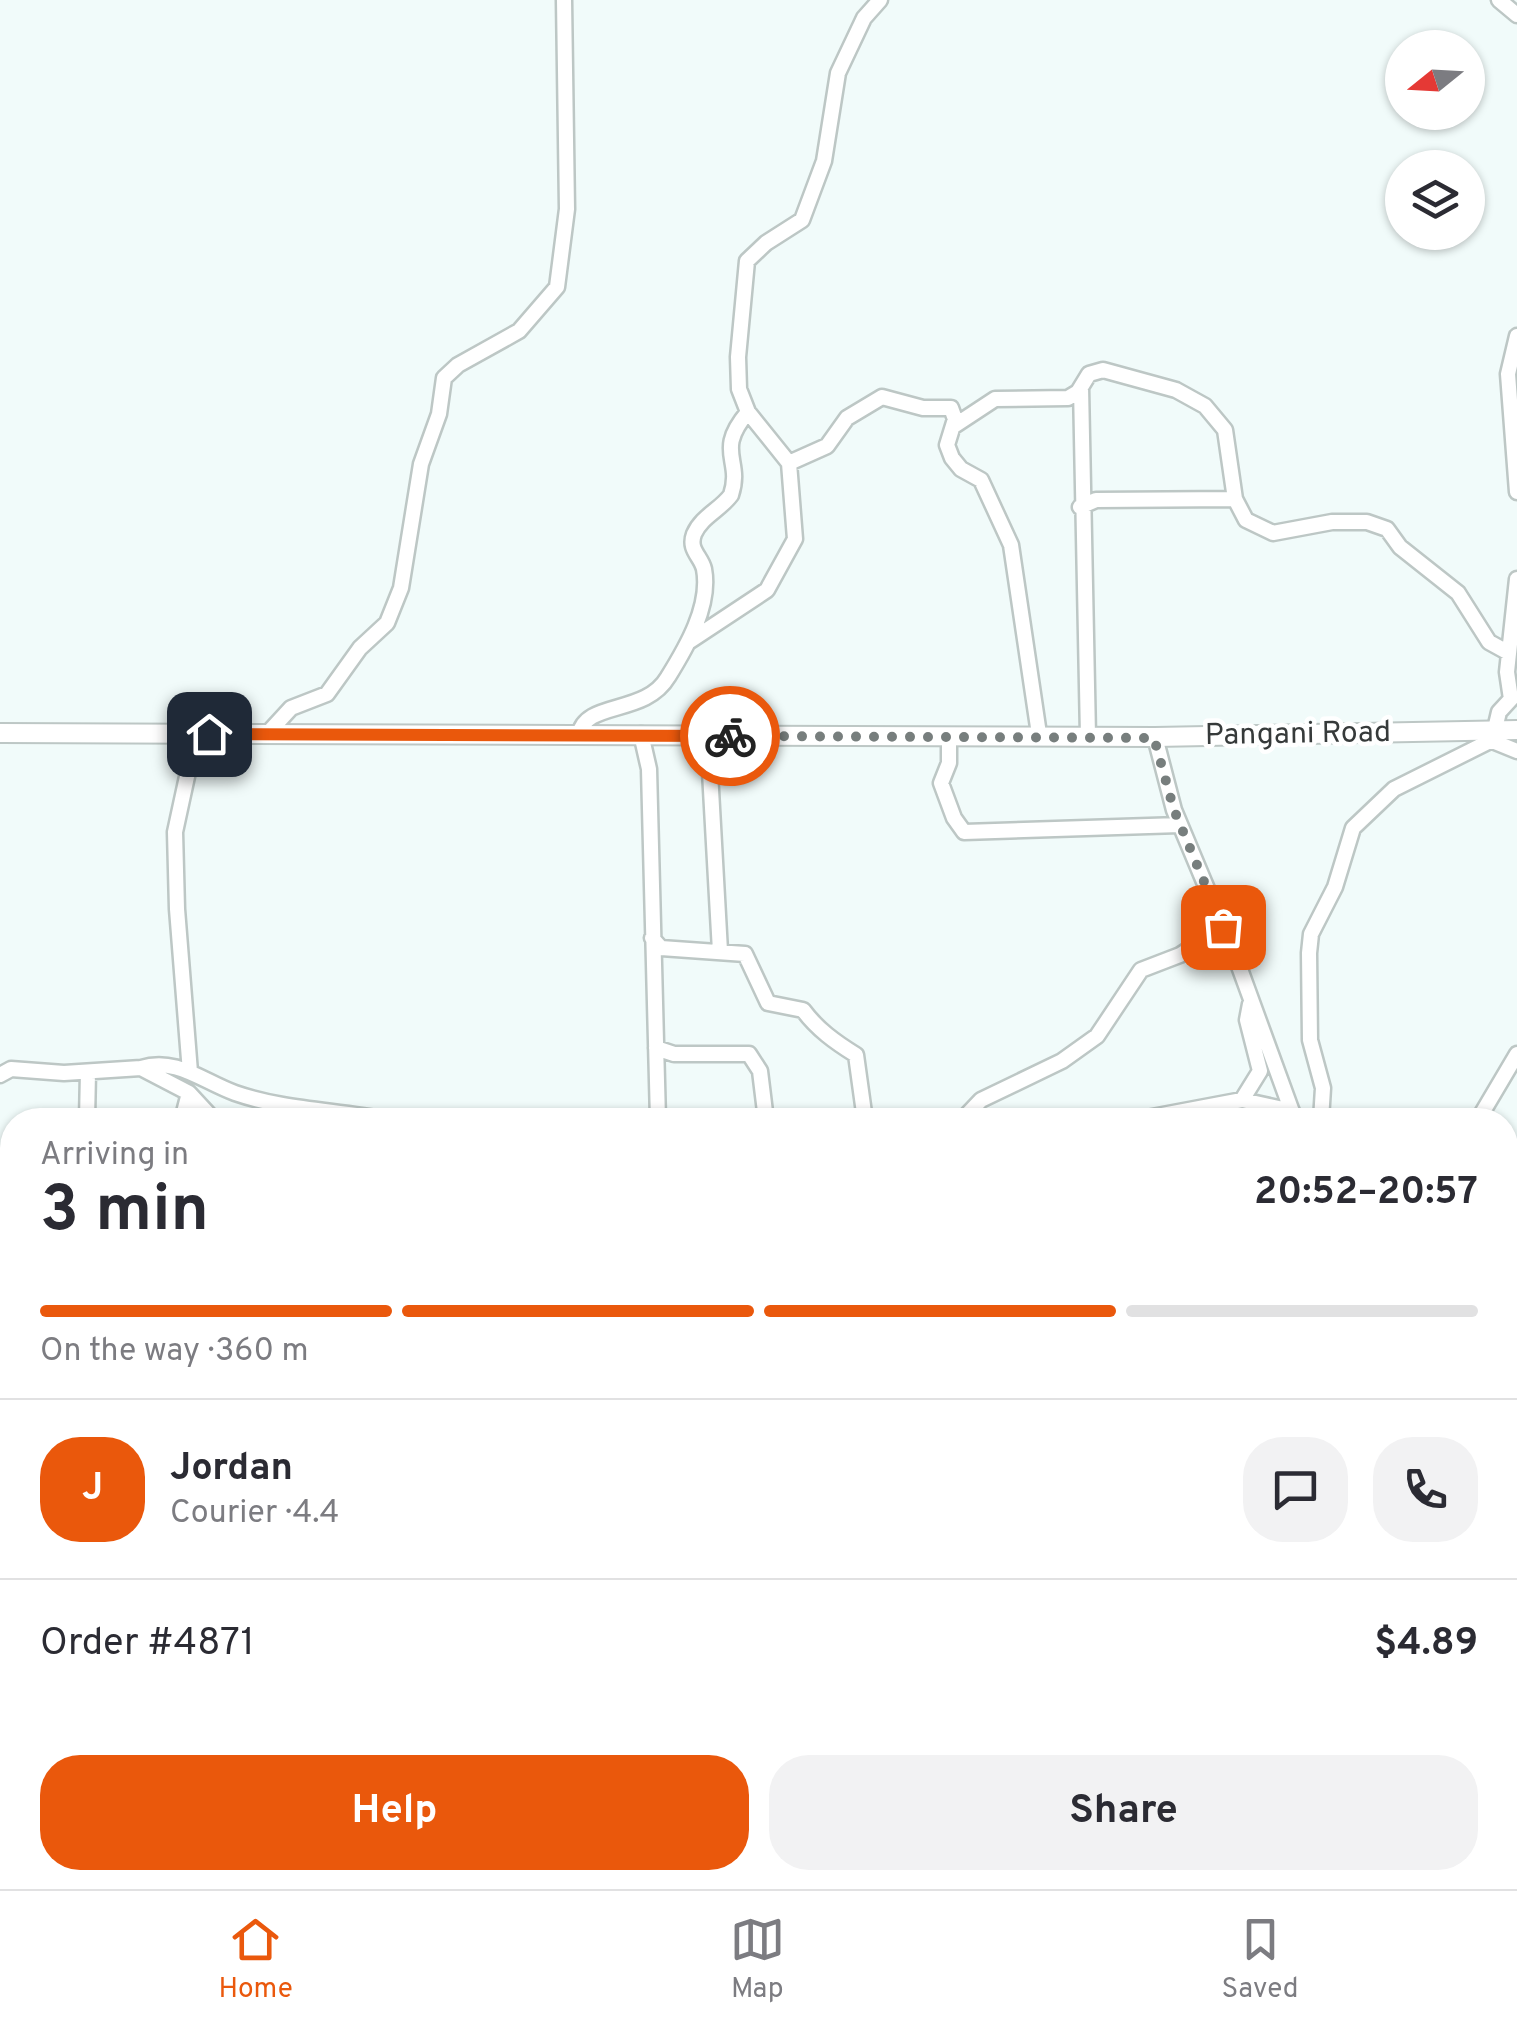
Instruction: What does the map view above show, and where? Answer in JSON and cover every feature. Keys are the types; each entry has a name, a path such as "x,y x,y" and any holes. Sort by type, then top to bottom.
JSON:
{"main road":[{"name":"Pangani Road","path":"0,733 949,737 1038,734 1154,738 1460,732 1494,735 1517,730"}],"street":[{"path":"268,733 291,708 327,694 360,648 386,623 405,571 420,464 440,414 444,378 519,330 549,301 557,286 567,209 564,0"},
{"path":"690,641 755,599 774,581 795,539 789,463 748,412 737,373 748,261 766,243 802,220 826,151 838,74 864,18 880,0"},
{"path":"1499,0 1517,16"},
{"path":"1517,336 1508,374 1517,492"},
{"path":"954,426 990,401 1051,401 1076,394 1090,374 1102,370 1193,397 1225,430 1235,499 1246,520 1273,533 1332,522 1367,522 1387,529 1400,547 1458,593 1488,642 1509,653"},
{"path":"1081,387 1080,507 1088,736"},
{"path":"789,463 827,446 847,418 882,397 923,408 951,408 954,426 948,441 952,458 961,469 981,480 1011,545 1038,734"},
{"path":"580,735 581,722 590,715 624,708 656,693 690,641 704,572 694,551 694,534 731,495 730,442 733,430 748,412"},
{"path":"1080,507 1096,500 1235,499"},
{"path":"1494,735 1498,714 1511,698 1509,653 1517,579"},
{"path":"181,734 188,772 176,832 176,908 190,1072"},
{"path":"641,734 648,769 658,1108"},
{"path":"1494,735 1517,751"},
{"path":"1321,1108 1322,1088 1310,1040 1311,934 1335,887 1354,828 1394,790 1494,735"},
{"path":"708,736 720,951"},
{"path":"949,737 949,763 942,783 954,818 964,832 1180,825"},
{"path":"1154,738 1180,825 1291,1108"},
{"path":"973,1108 981,1100 1062,1061 1098,1036 1141,970 1180,955 1223,927"},
{"path":"652,938 661,948 736,951 748,957 768,1003 803,1010 814,1028 836,1038 856,1055 863,1108"},
{"path":"1242,1100 1260,1071 1247,1020 1251,1001"},
{"path":"656,1048 674,1054 748,1054 760,1071 765,1108"},
{"path":"1485,1108 1517,1054"},
{"path":"4,1071 88,1072 157,1063 190,1072 234,1092 301,1108"},
{"path":"141,1068 189,1093 203,1108"},
{"path":"87,1108 88,1072"},
{"path":"185,1108 189,1093"},
{"path":"1200,1108 1242,1100 1271,1108"}],"way so far":[{"path":"730,736 1038,734 1154,738 1184,838 1223,927"}],"route":[{"path":"209,734 730,736"}]}
